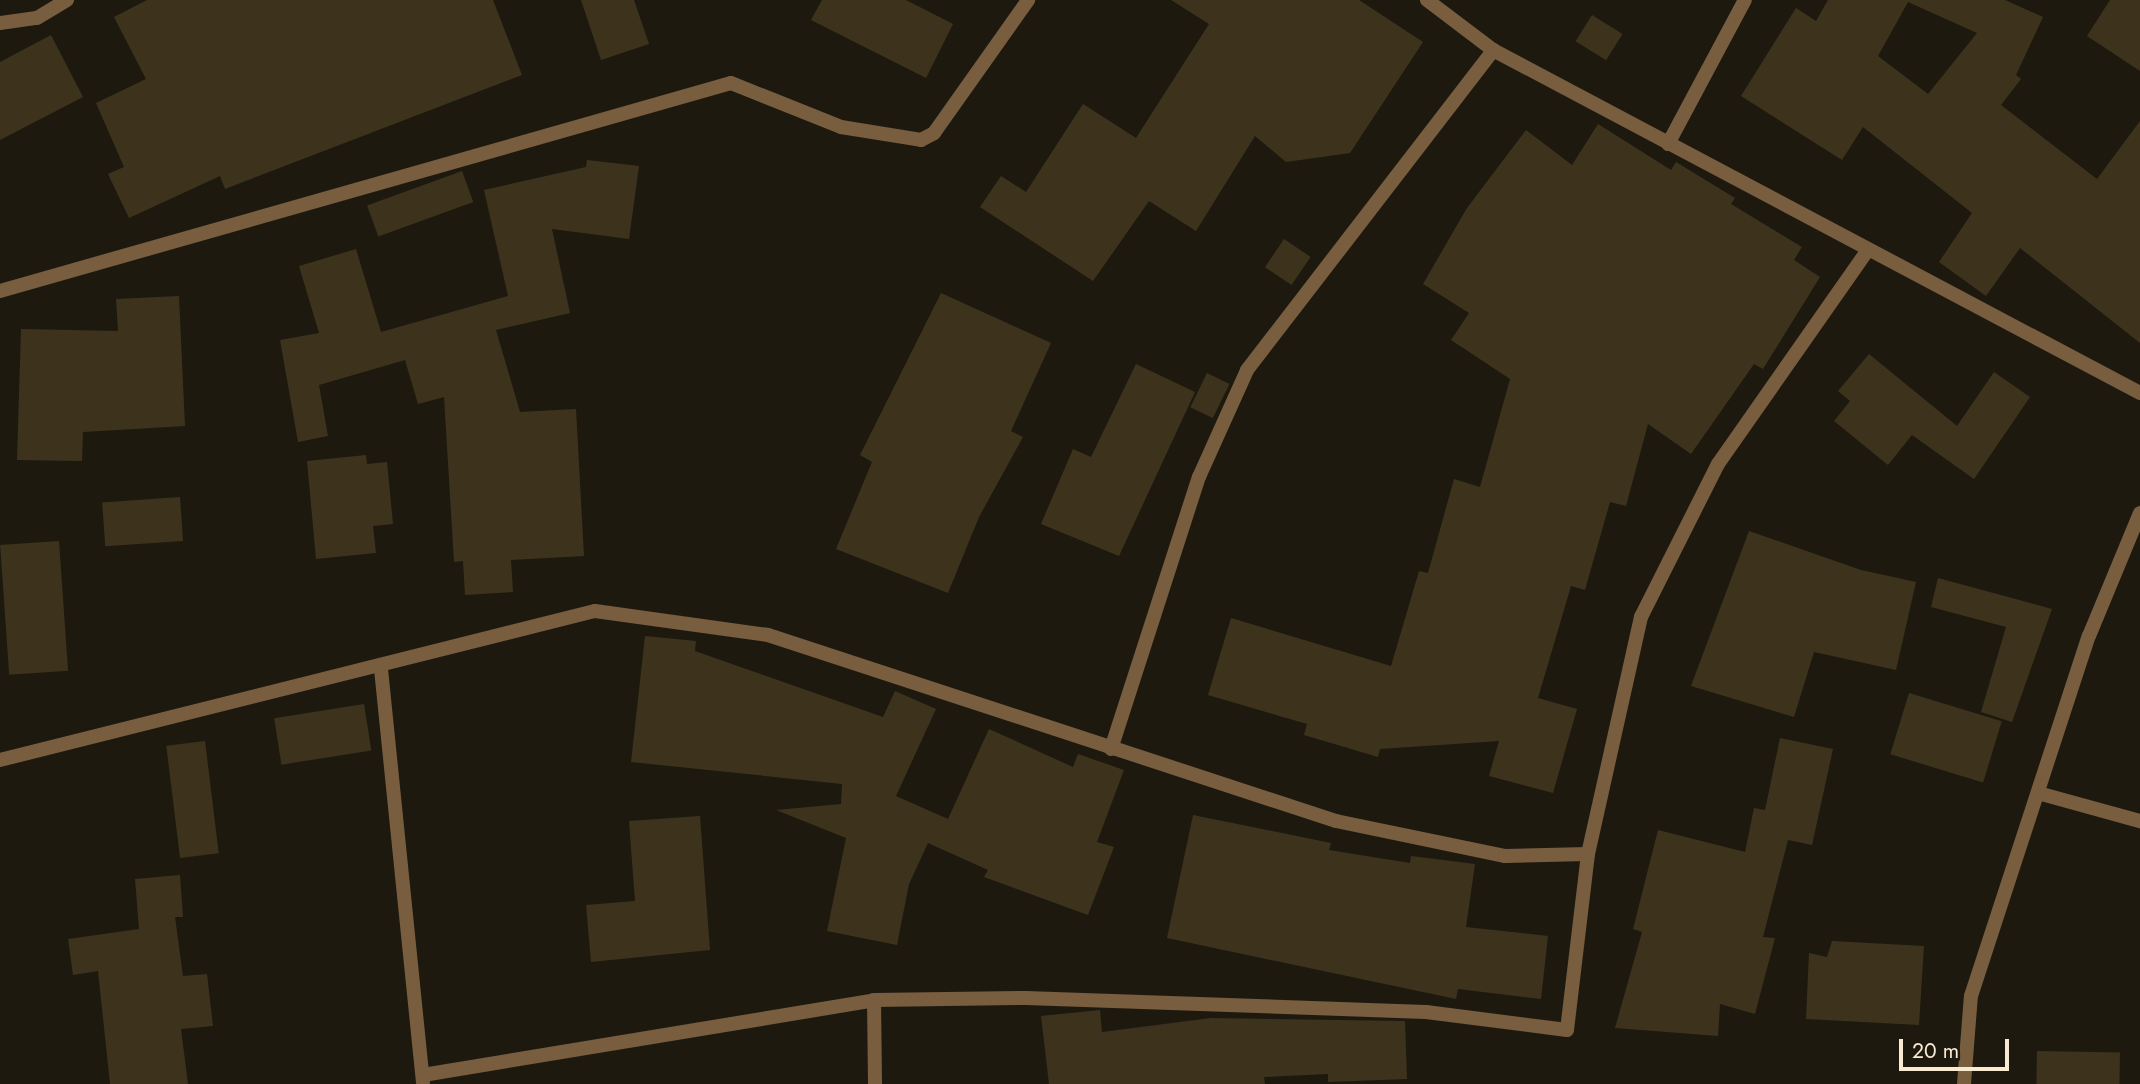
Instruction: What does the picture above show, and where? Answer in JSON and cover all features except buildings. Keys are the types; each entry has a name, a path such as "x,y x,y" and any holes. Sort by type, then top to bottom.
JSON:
{"street":[{"path":"0,23 37,18 67,0"},
{"path":"0,291 732,83 841,127 921,140 934,133 1028,0"},
{"path":"1427,0 1493,50 1867,251 2140,393"},
{"path":"1668,144 1745,0"},
{"path":"1111,750 1199,477 1247,370 1493,50"},
{"path":"381,669 423,1080 874,1000 1026,998 1426,1012 1567,1030 1588,854 1642,617 1718,464 1867,251"},
{"path":"1964,1084 1971,996 2089,636 2140,513"},
{"path":"0,760 381,669 595,611 659,617 768,635 1111,750 1336,821 1505,856 1588,854"},
{"path":"2038,793 2140,821"},
{"path":"874,1000 875,1084"}]}
